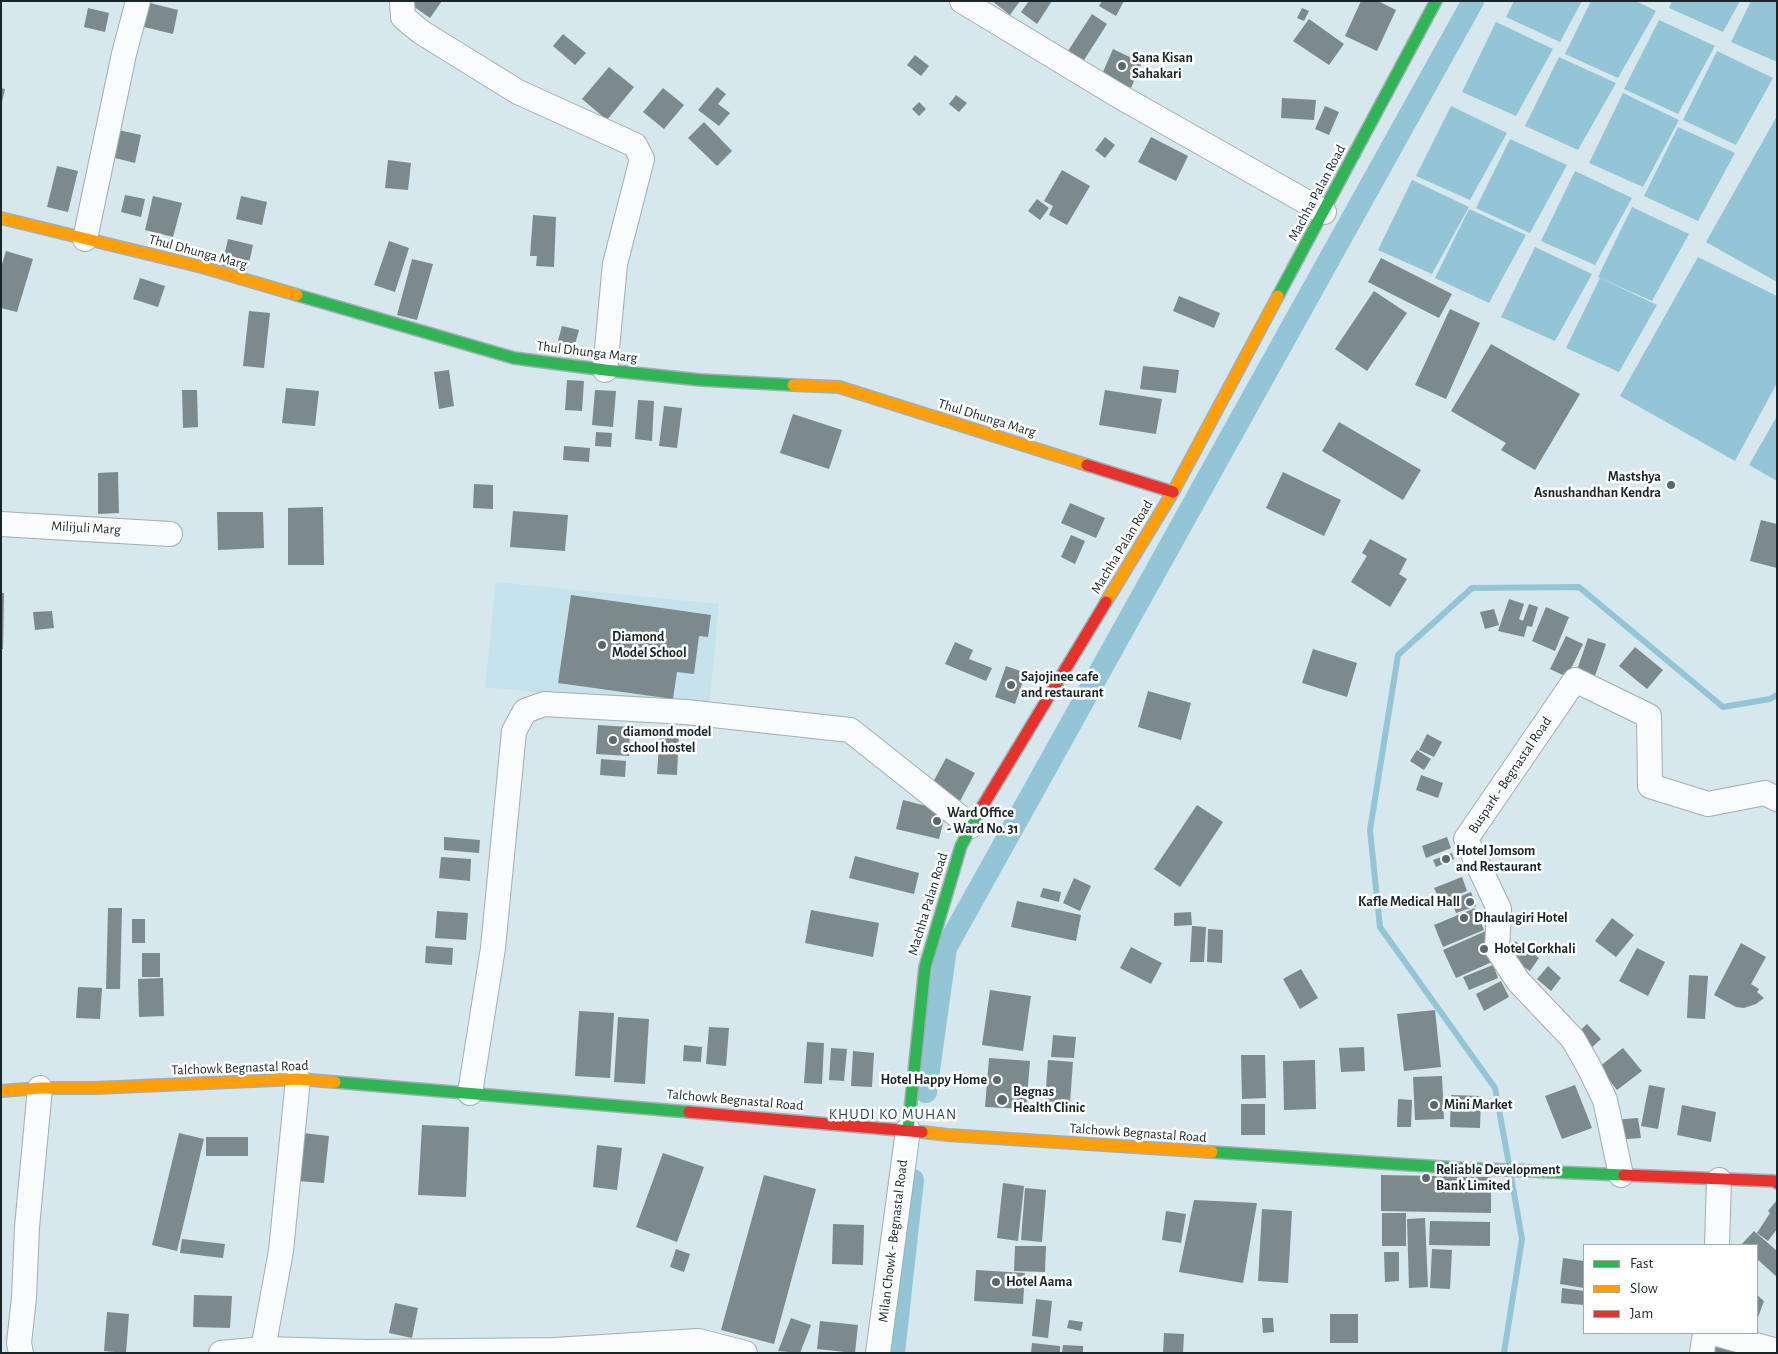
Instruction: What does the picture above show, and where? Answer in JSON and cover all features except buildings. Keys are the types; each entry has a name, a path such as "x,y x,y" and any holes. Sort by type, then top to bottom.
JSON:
{"street":[{"path":"85,239 124,54 138,1"},
{"path":"402,1 403,17 421,32 518,92 635,145 642,159 615,264 605,370"},
{"path":"962,1 1118,96 1324,212"},
{"name":"Machha Palan Road","path":"908,1130 925,967 961,846 971,826 1172,492 1436,1"},
{"name":"Thul Dhunga Marg","path":"1,218 202,267 514,358 701,380 839,387 1172,492"},
{"name":"Milijuli Marg","path":"1,524 170,534"},
{"name":"Buspark - Begnastal Road","path":"1621,1174 1605,1100 1589,1067 1573,1039 1518,980 1497,949 1499,909 1466,839 1575,680 1649,716 1650,786 1708,804 1765,793 1777,799"},
{"path":"470,1093 493,948 514,731 525,711 544,704 554,704 686,712 850,730 971,826"},
{"path":"263,1349 281,1250 298,1079"},
{"name":"Talchowk Begnastal Road","path":"1,1091 298,1079 908,1130 948,1136 1458,1168 1774,1181 1777,1183"},
{"path":"21,1353 19,1343 24,1298 27,1226 40,1088"},
{"name":"Milan Chowk - Begnastal Road","path":"878,1353 908,1130"},
{"path":"1716,1244 1719,1180"},
{"path":"1702,1353 1705,1334"},
{"path":"1717,1334 1777,1351"},
{"path":"221,1353 263,1349 367,1352 556,1350 698,1341 745,1353"}],"shaded area":[{"path":"1514,1 1582,1 1560,42 1506,17"},
{"path":"1591,1 1636,1 1656,11 1618,78 1565,54"},
{"path":"1672,1 1740,1 1723,32 1669,8"},
{"path":"1751,1 1777,1 1777,62 1731,42"},
{"path":"1659,20 1715,46 1678,114 1624,89"},
{"path":"1496,22 1553,49 1516,116 1462,92"},
{"path":"1717,51 1773,78 1736,145 1683,120"},
{"path":"1559,57 1616,83 1578,150 1525,126"},
{"path":"1623,93 1679,120 1643,187 1589,163"},
{"path":"1451,106 1507,133 1470,200 1416,176"},
{"path":"1777,116 1777,282 1706,242"},
{"path":"1678,127 1735,153 1698,221 1644,196"},
{"path":"1510,139 1567,165 1530,233 1476,208"},
{"path":"1575,171 1632,198 1595,265 1541,241"},
{"path":"1412,180 1469,207 1432,274 1378,250"},
{"path":"1632,207 1689,234 1652,301 1598,277"},
{"path":"1469,209 1526,235 1489,303 1435,278"},
{"path":"1535,247 1592,274 1555,341 1501,317"},
{"path":"1698,257 1777,296 1777,383 1735,461 1620,396"},
{"path":"1600,278 1657,305 1619,372 1566,348"},
{"path":"1777,416 1777,481 1749,465"},
{"name":"Diamond Model School","path":"496,582 719,604 709,709 485,687"}],"waterway":[{"path":"926,1092 946,948 1473,1"},
{"path":"1509,1164 1495,1088 1380,927 1370,830 1398,655 1472,588 1579,587 1723,707 1770,699 1777,695"},
{"path":"1504,1353 1522,1239 1511,1176"},
{"path":"894,1353 913,1180"}],"traffic: fast":[{"path":"1278,296 1436,1"},
{"path":"297,295 514,358 701,380 793,385"},
{"path":"908,1130 925,967 961,846 982,807"},
{"path":"335,1082 689,1112"},
{"path":"1212,1152 1458,1168 1624,1175"}],"traffic: slow":[{"path":"1,218 202,267 297,295"},
{"path":"1106,602 1173,492 1278,296"},
{"path":"793,385 839,387 1087,465"},
{"path":"1,1091 298,1079 335,1082"},
{"path":"922,1132 1212,1152"}],"traffic: jam":[{"path":"1087,465 1173,492"},
{"path":"982,807 1106,602"},
{"path":"689,1112 922,1132"},
{"path":"1624,1175 1774,1181 1777,1183"}],"place":[{"name":"Sana Kisan Sahakari","path":"1122,66"},
{"name":"Mastshya Asnushandhan Kendra","path":"1671,485"},
{"name":"Diamond Model School","path":"602,645"},
{"name":"Sajojinee cafe and restaurant","path":"1011,685"},
{"name":"diamond model school hostel","path":"613,740"},
{"name":"Ward Office - Ward No. 31","path":"937,821"},
{"name":"Hotel Jomsom and Restaurant","path":"1446,859"},
{"name":"Kafle Medical Hall","path":"1470,902"},
{"name":"Dhaulagiri Hotel","path":"1464,918"},
{"name":"Hotel Gorkhali","path":"1484,949"},
{"name":"Hotel Happy Home","path":"997,1080"},
{"name":"Begnas Health Clinic","path":"1002,1100"},
{"name":"Mini Market","path":"1434,1105"},
{"name":"Reliable Development Bank Limited","path":"1426,1178"},
{"name":"Hotel Aama","path":"996,1282"}],"district":[{"name":"KHUDI KO MUHAN","path":"893,1114"}]}
